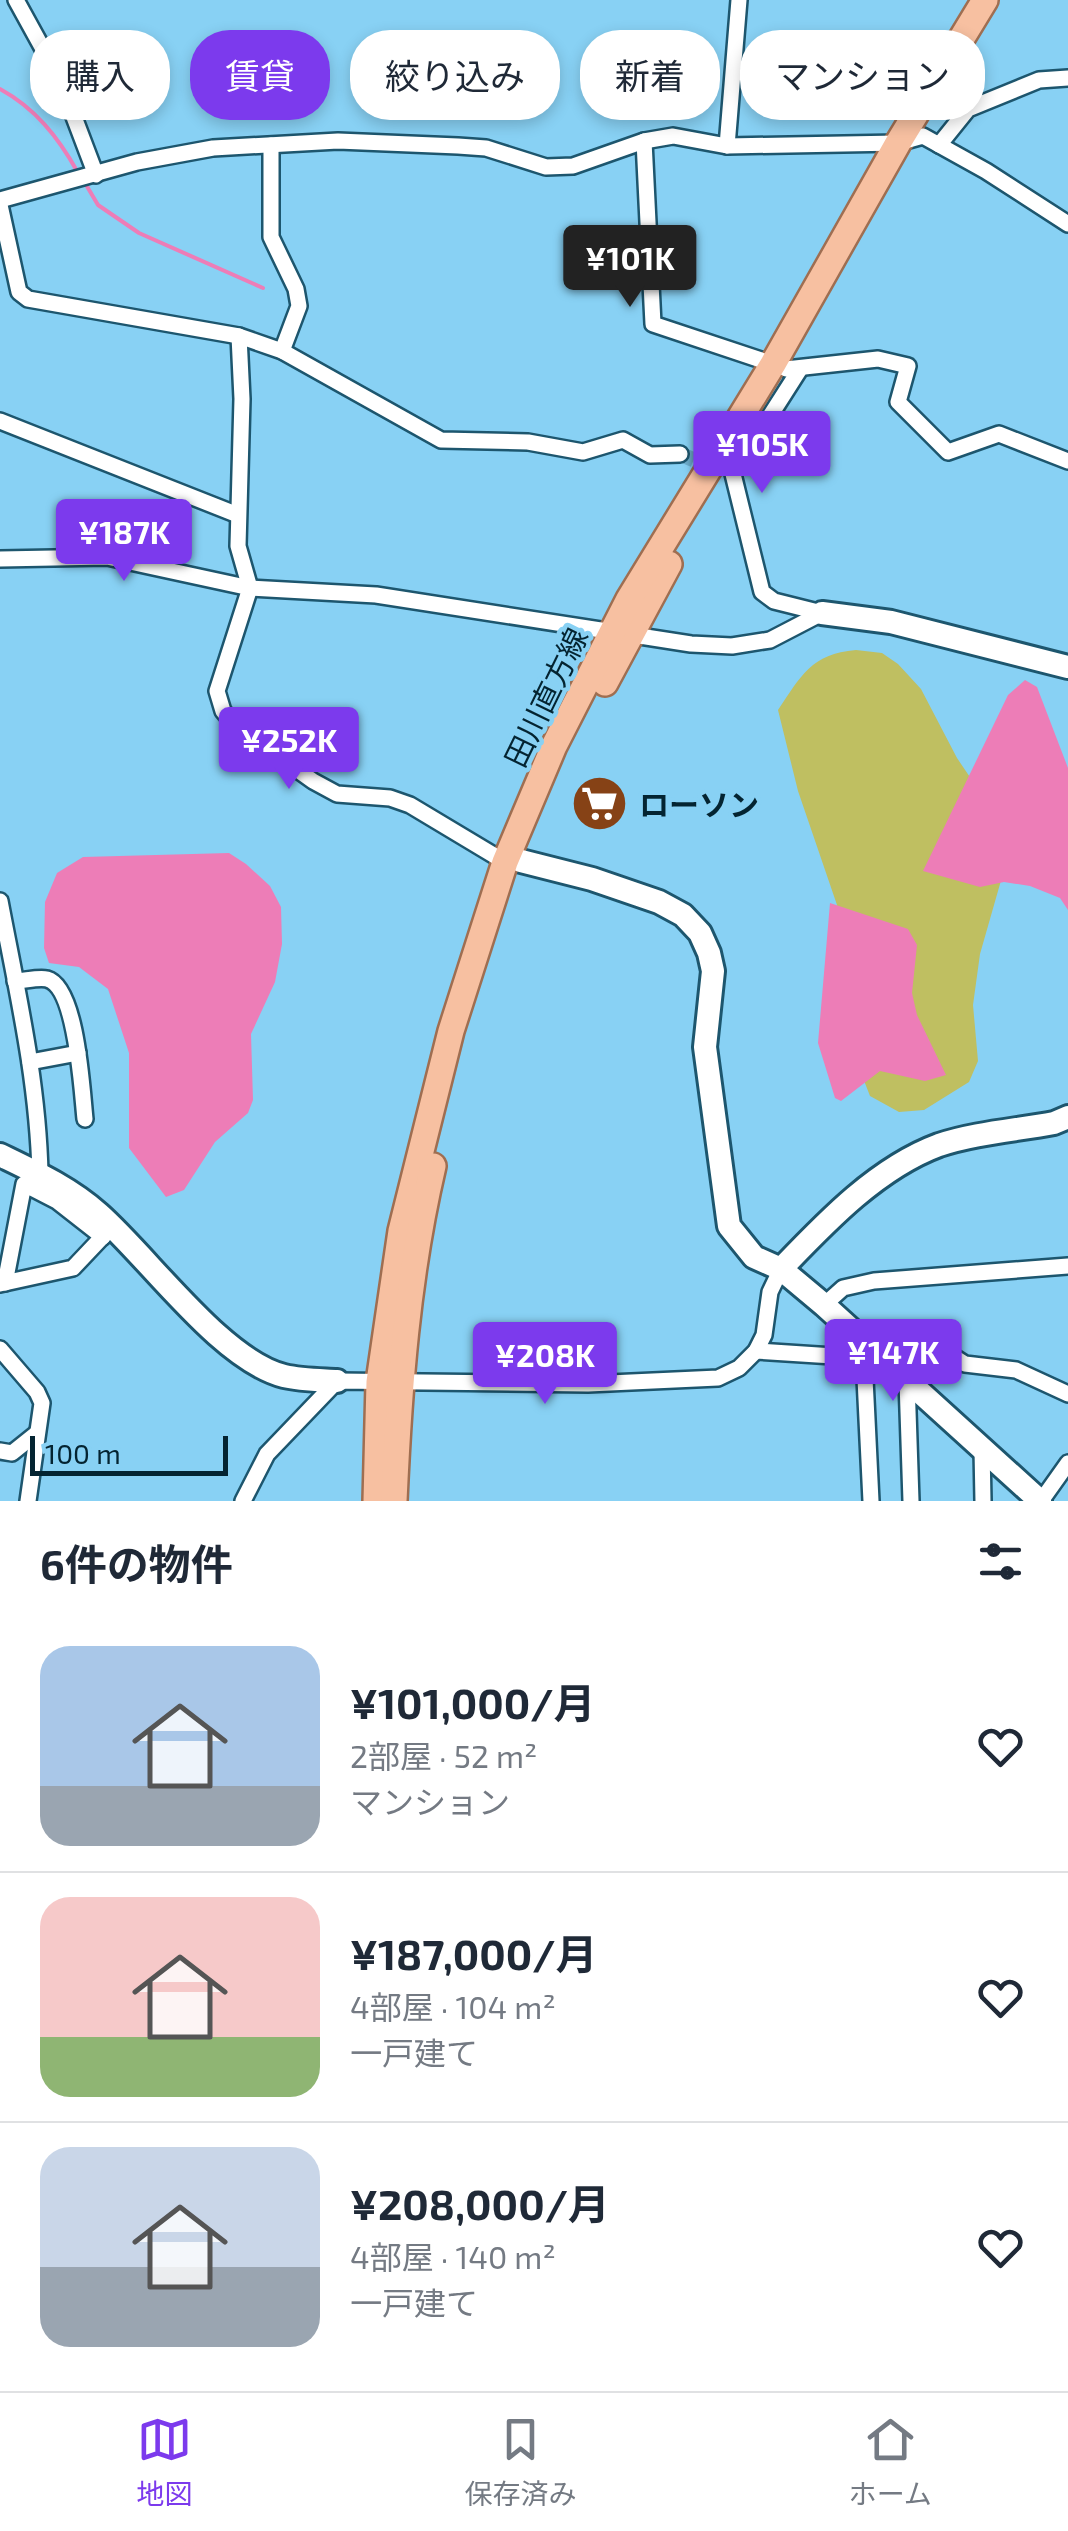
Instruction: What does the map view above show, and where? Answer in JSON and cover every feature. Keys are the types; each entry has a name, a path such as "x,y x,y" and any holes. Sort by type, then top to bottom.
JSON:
{"main road":[{"name":"田川直方線","path":"920,141 986,0"},
{"name":"田川直方線","path":"376,1501 389,1383 410,1283 464,1033 513,862 620,634 786,367 1002,0"},
{"name":"田川直方線","path":"620,634 727,473 786,367"},
{"name":"田川直方線","path":"389,1383 394,1501"}],"street":[{"path":"16,0 60,80 96,175"},
{"path":"728,146 739,0"},
{"path":"920,141 968,109 1038,80 1068,78"},
{"path":"680,454 650,455 623,440 583,452 528,442 440,440 282,352 238,336 28,299 19,292 0,202 138,162 213,148 272,144 338,141 472,147 546,167 574,166 644,141 674,136 728,146 920,141 986,170 1068,224"},
{"path":"644,141 653,324 786,367 878,360 908,366 898,402 948,452 999,434 1068,461"},
{"path":"272,144 271,237 296,289 299,306 282,352"},
{"path":"238,336 242,399 238,546 250,588 217,691 222,711 235,725 313,782 337,794 390,798 410,805 513,862 592,879 659,902 683,915 700,933 713,971 705,1047 729,1226 754,1256 780,1268 824,1305 870,1356 907,1381 1041,1501 1068,1463"},
{"path":"0,421 238,515"},
{"path":"727,473 762,592 774,601 822,613 891,622 1068,667"},
{"path":"0,559 107,557 250,588 376,595 690,644 732,646 770,640 822,613"},
{"path":"0,901 30,1062 39,1128 40,1174"},
{"path":"15,981 47,980 56,986 76,1028 85,1119"},
{"path":"30,1062 78,1053"},
{"path":"0,1154 75,1194 108,1232 232,1349 283,1376 389,1383 588,1384 718,1378 739,1368 764,1335 770,1292 780,1268 828,1221 896,1166 941,1145 1068,1117"},
{"path":"24,1184 108,1232 74,1268 2,1284 24,1184"},
{"path":"824,1305 843,1288 874,1281 1068,1266"},
{"path":"756,1350 870,1356 940,1348 965,1364 1016,1370 1068,1394"},
{"path":"0,1350 38,1392 42,1403 28,1501"},
{"path":"870,1356 870,1501"},
{"path":"243,1501 267,1454 338,1381"},
{"path":"907,1381 911,1501"},
{"path":"0,1450 12,1452 37,1433"},
{"path":"982,1448 983,1501"}],"shaded area":[{"path":"856,650 882,653 921,689 957,758 982,795 1002,877 980,954 973,1005 978,1061 969,1082 924,1110 899,1112 870,1096 863,1078 837,905 798,791 778,710 801,677 818,662"},
{"path":"1025,680 1037,687 1068,768 1068,910 1060,898 1030,886 1004,882 980,887 923,871 1008,695"},
{"path":"229,853 270,886 281,907 282,944 275,982 251,1034 253,1100 248,1113 215,1142 184,1190 166,1197 129,1148 129,1053 108,989 79,967 49,963 44,948 45,902 57,873 83,857"},
{"path":"830,903 908,929 917,945 912,993 917,1015 946,1075 925,1081 880,1071 841,1101 835,1098 818,1043"}],"waterway":[{"path":"0,89 44,124 77,171"},
{"path":"85,183 98,205 139,233 263,288"}],"tunnel":[{"path":"680,454 717,470"}],"place":[{"name":"ローソン","path":"600,804"}]}
